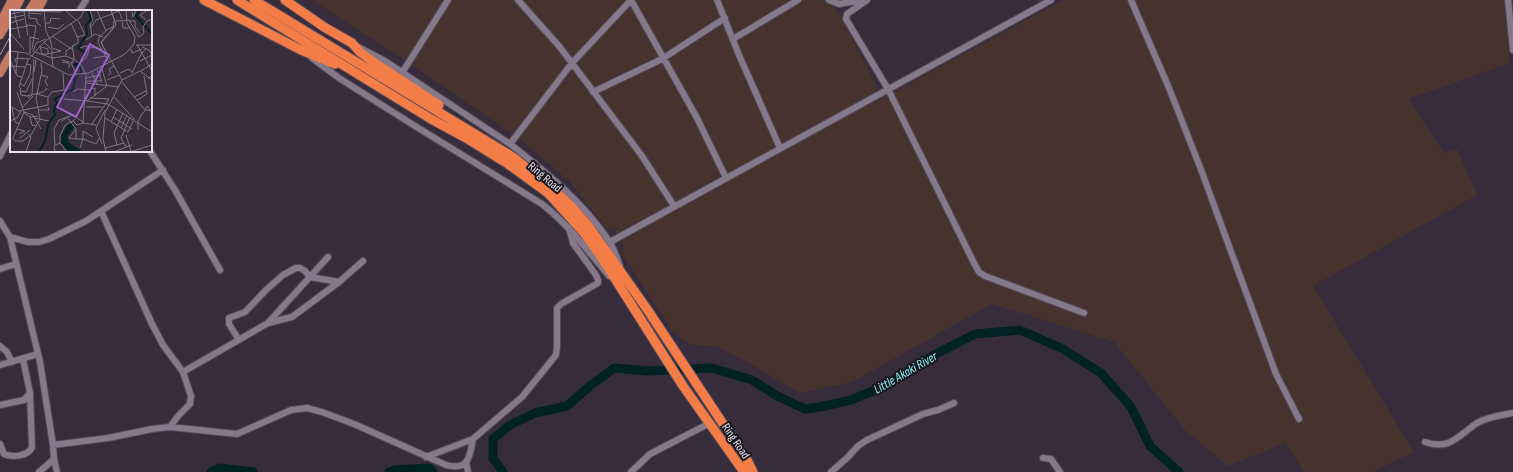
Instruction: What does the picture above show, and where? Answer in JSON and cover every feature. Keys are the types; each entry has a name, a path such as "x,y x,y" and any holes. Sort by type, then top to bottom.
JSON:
{"highway":[{"path":"204,0 301,50 352,70"},
{"name":"Ring Road","path":"237,0 431,119 472,141 529,178 548,194 584,233 673,347 747,460 753,472"},
{"name":"Ring Road","path":"254,0 513,157 551,187 590,228 623,282 662,354 741,470"},
{"path":"285,0 324,27 352,43 369,59 435,102 468,129"}],"main road":[{"path":"0,23 12,0"},
{"path":"15,10 20,0"},
{"path":"30,10 36,0"},
{"path":"38,10 43,0"},
{"path":"0,35 10,18"},
{"path":"0,73 10,56"}],"street":[{"path":"81,10 86,0"},
{"path":"402,73 448,0"},
{"path":"518,0 559,46 642,156 674,206"},
{"path":"510,144 572,64 631,0 662,59 697,118 726,178"},
{"path":"718,0 769,126 780,148"},
{"path":"733,39 798,0"},
{"path":"829,0 835,4 839,4 862,0"},
{"path":"867,0 847,14 846,19 888,89 971,259 979,272 985,276 1084,313"},
{"path":"610,242 1051,0"},
{"path":"1130,0 1169,88 1200,167 1276,374 1299,419"},
{"path":"1508,0 1513,50"},
{"path":"593,92 662,59 725,18"},
{"path":"352,43 385,61 510,144 559,184 610,242 623,282"},
{"path":"301,50 340,78 414,126 525,192 555,214 610,276 623,282"},
{"path":"0,156 10,136"},
{"path":"151,152 163,170 220,270"},
{"path":"10,237 28,242 39,242 49,239 74,227 101,211 163,170"},
{"path":"101,211 152,324 163,345 183,372 191,401 170,428"},
{"path":"0,221 10,237 38,354 57,472"},
{"path":"426,456 473,439 522,397 552,362 556,355 557,348 557,308 561,304 598,283 596,275 573,244 569,228"},
{"path":"268,323 328,257"},
{"path":"183,372 268,323 292,317 363,262"},
{"path":"0,269 16,264"},
{"path":"239,340 229,324 228,318 245,312 266,289 283,275 296,268 300,268 310,277 339,282"},
{"path":"0,346 7,352 12,362"},
{"path":"0,365 38,354"},
{"path":"0,444 4,454 10,457 28,453 32,447 30,393 23,358"},
{"path":"0,405 24,400 30,393"},
{"path":"831,472 858,446 867,440 923,414 938,410 954,403"},
{"path":"53,445 108,438 152,429 170,428 237,434 291,410 307,408 354,424 452,467 466,463 470,458 473,439"},
{"path":"1425,442 1436,445 1448,443 1460,437 1478,423 1513,413"},
{"path":"631,472 650,454 710,423"},
{"path":"1043,458 1051,460 1060,472"},
{"path":"38,472 54,459"},
{"path":"747,460 759,472"},
{"path":"466,463 468,472"}],"shaded area":[{"path":"312,0 828,0 839,13 883,98 1063,0 1504,0 1510,63 1409,99 1444,153 1457,149 1477,195 1313,286 1414,452 1372,472 1304,472 1285,443 1228,466 1186,431 1114,342 992,304 852,382 800,393 718,347 689,344 672,330 622,254 623,243 614,229 607,228 568,180 521,140 403,59"}],"waterway":[{"name":"Little Akaki River","path":"503,472 493,458 493,439 510,425 535,413 567,406 614,368 649,371 712,368 752,380 777,396 805,409 851,400 882,387 932,356 975,334 1020,330 1063,349 1101,373 1131,407 1150,446 1179,472"},
{"name":"Little Akaki River","path":"211,472 220,468 253,472"},
{"name":"Little Akaki River","path":"389,472 396,470 429,468 433,472"}],"tram line":[{"path":"0,55 10,37"}]}
